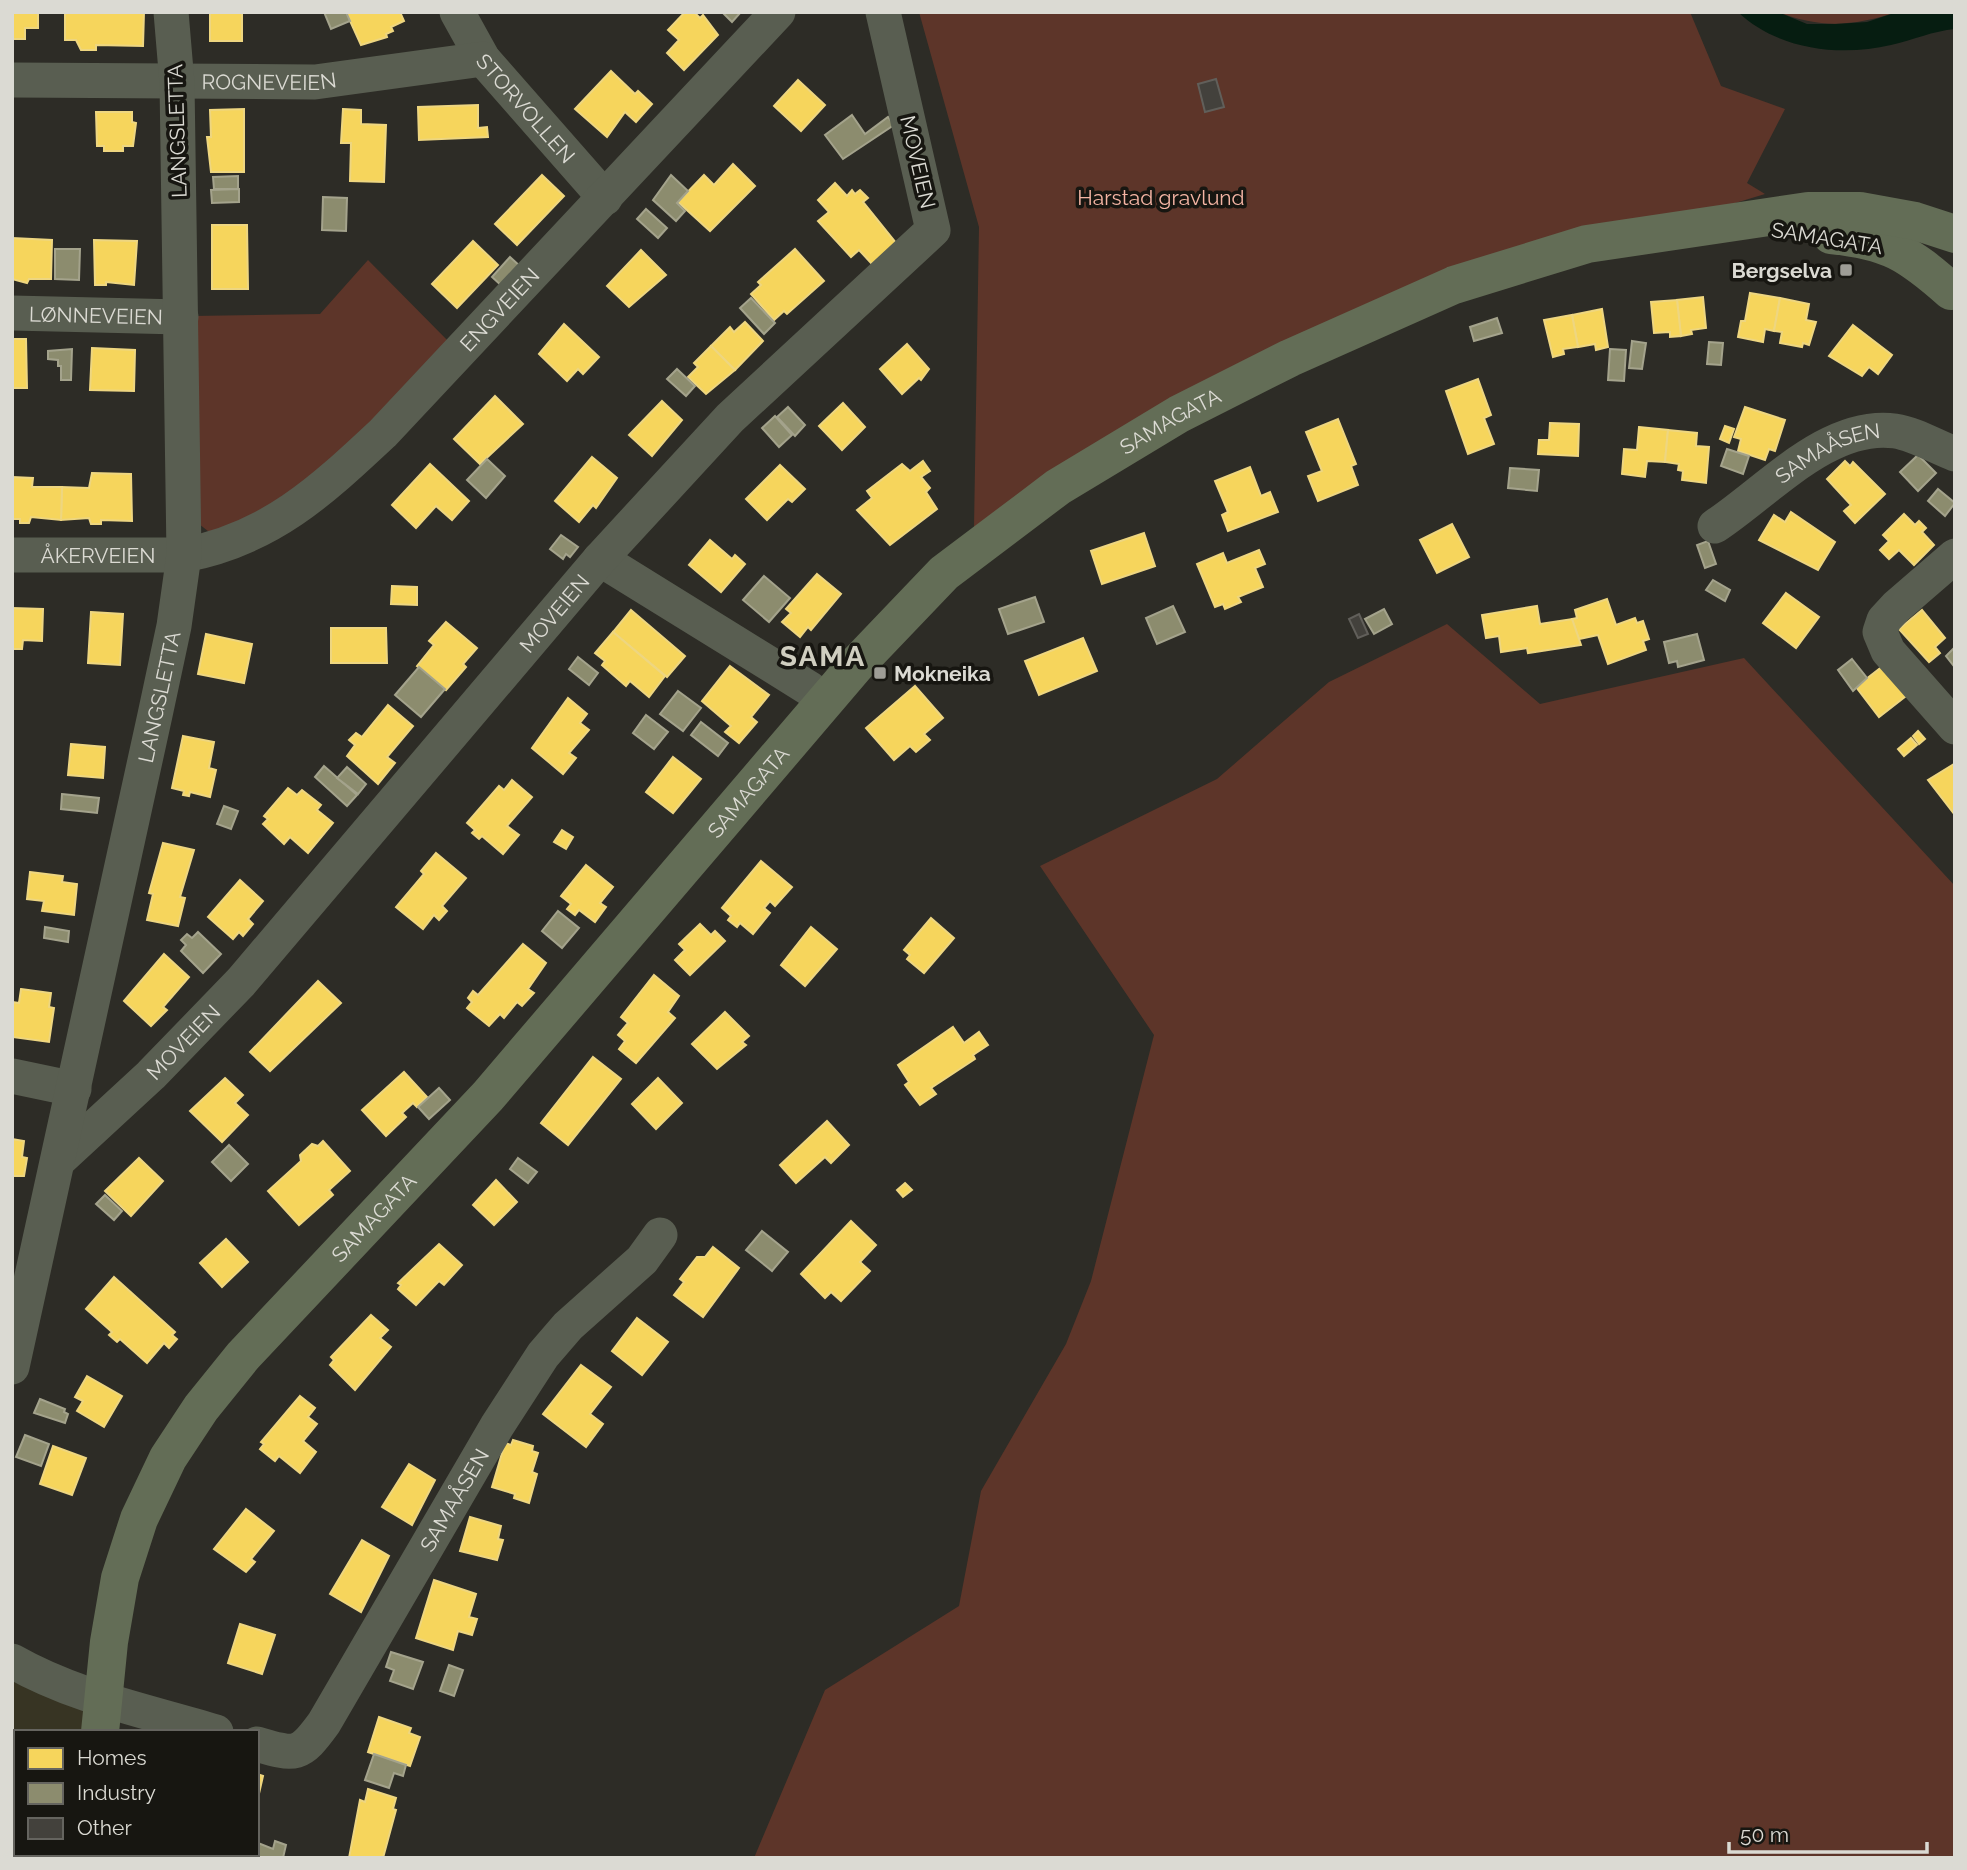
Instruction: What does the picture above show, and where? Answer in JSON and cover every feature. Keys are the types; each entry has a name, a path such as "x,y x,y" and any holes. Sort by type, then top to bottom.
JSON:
{"highway":[{"name":"SAMAGATA","path":"101,1716 120,1578 139,1519 167,1458 201,1408 243,1356 488,1096 823,705 944,573 1058,487 1179,414 1290,358 1454,285 1587,244 1636,234 1731,224 1808,211 1860,211 1914,221 1955,234"},
{"name":"SAMAGATA","path":"1731,224 1879,242 1900,251 1953,290"}],"street":[{"name":"LANGSLETTA","path":"12,1367 60,1159 174,626 184,555 177,83 171,12"},
{"name":"STORVOLLEN","path":"457,12 483,59 605,198"},
{"name":"ENGVEIEN","path":"184,555 239,540 281,519 318,494 383,433 778,12"},
{"name":"MOVEIEN","path":"60,1159 151,1075 241,982 600,559 730,418 933,230 887,25"},
{"name":"ROGNEVEIEN","path":"12,80 315,82 483,59"},
{"name":"LØNNEVEIEN","path":"12,313 181,317"},
{"name":"SAMAÅSEN","path":"1716,526 1819,449 1852,434 1898,431 1955,454"},
{"name":"ÅKERVEIEN","path":"12,555 184,555"},
{"path":"1955,556 1896,607 1884,620 1880,632 1888,651 1955,727"},
{"path":"600,559 810,689 823,705"},
{"path":"12,1076 74,1089"},
{"name":"SAMAÅSEN","path":"259,1745 288,1754 305,1749 324,1723 497,1426 543,1355 568,1326 642,1260 660,1235"},
{"path":"12,1661 101,1716 132,1706 210,1730"}],"shaded area":[{"path":"1738,12 1778,12 1807,24 1836,24 1867,22 1897,12 1955,12 1955,29 1871,49 1831,50 1810,47 1772,35"},
{"path":"12,1647 114,1730 14,1730 14,1856 103,1858 12,1858"}],"green space":[{"name":"Harstad gravlund","path":"919,12 1690,12 1721,86 1785,109 1747,183 1765,194 1732,204 1605,223 974,528 979,227"},
{"path":"1778,12 1897,12 1838,24 1809,21"},
{"path":"368,260 452,345 321,478 213,535 199,524 192,316 320,314"},
{"path":"1447,624 1540,704 1744,658 1955,886 1955,1858 754,1858 825,1690 959,1606 981,1491 1066,1344 1091,1281 1154,1035 1040,866 1217,779 1329,682"}],"building: Homes":[{"path":"12,12 38,12 38,28 25,28 25,39 12,39"},
{"path":"65,12 144,12 143,46 96,45 96,50 81,50 76,40 65,40"},
{"path":"210,12 242,12 242,41 210,41"},
{"path":"346,12 400,12 404,21 391,27 393,31 386,34 387,37 361,45"},
{"path":"685,12 694,12 700,18 703,15 718,35 684,70 667,53 679,40 668,30"},
{"path":"611,71 635,94 638,91 652,104 636,122 625,112 607,137 575,109"},
{"path":"798,80 825,105 801,131 774,106"},
{"path":"478,105 478,128 487,127 488,137 419,140 418,107"},
{"path":"244,109 244,172 211,172 207,137 211,137 210,110"},
{"path":"343,109 361,110 361,124 386,125 384,182 350,181 351,143 341,143"},
{"path":"96,112 132,112 132,122 136,123 133,146 123,146 123,151 104,151 104,146 97,146"},
{"path":"733,164 755,186 710,231 678,202 704,175 714,185"},
{"path":"542,175 564,196 517,245 495,224"},
{"path":"835,183 847,196 852,190 855,194 860,190 868,198 863,202 896,243 872,264 859,250 851,257 818,221 829,212 818,200"},
{"path":"212,225 247,225 248,289 212,289"},
{"path":"12,238 52,240 51,279 29,279 27,283 12,279"},
{"path":"94,240 137,241 134,285 106,282 106,285 95,285"},
{"path":"473,241 498,265 457,308 432,284"},
{"path":"795,249 824,281 787,314 784,311 774,320 751,294 761,285 758,282"},
{"path":"641,250 666,275 629,307 607,286"},
{"path":"1750,293 1780,298 1774,331 1765,329 1763,342 1738,337 1741,321 1745,321"},
{"path":"1703,297 1706,328 1691,330 1692,334 1681,336 1677,300"},
{"path":"1780,298 1809,304 1806,320 1816,322 1809,345 1803,343 1802,347 1780,343 1782,332 1774,331"},
{"path":"1677,300 1681,336 1670,337 1670,332 1654,333 1651,302"},
{"path":"1602,309 1608,347 1596,350 1595,344 1578,347 1572,315"},
{"path":"1572,315 1578,347 1563,349 1564,354 1553,357 1544,320"},
{"path":"745,322 763,341 735,370 711,346 730,327 734,332"},
{"path":"564,324 599,357 583,374 578,369 567,381 539,354"},
{"path":"1853,325 1892,355 1878,374 1869,367 1862,376 1829,356"},
{"path":"12,339 26,339 27,388 12,388"},
{"path":"907,344 929,369 921,380 919,378 902,394 880,369"},
{"path":"711,346 735,370 706,394 688,377 698,367 694,363"},
{"path":"92,348 135,350 134,391 90,390"},
{"path":"1478,379 1491,415 1484,418 1494,444 1468,454 1446,391"},
{"path":"495,396 523,424 480,464 454,439"},
{"path":"662,401 682,420 652,456 629,435"},
{"path":"843,403 865,427 842,450 819,426"},
{"path":"1745,407 1785,420 1775,451 1769,449 1765,460 1738,451 1741,439 1734,437"},
{"path":"1338,419 1356,464 1351,466 1358,485 1318,501 1308,476 1322,471 1306,432"},
{"path":"1550,423 1579,424 1578,456 1538,454 1539,440 1549,440"},
{"path":"1725,426 1734,429 1729,443 1720,439"},
{"path":"1639,427 1668,430 1665,462 1647,461 1645,477 1622,474 1624,449 1637,450"},
{"path":"1668,430 1697,433 1696,446 1709,447 1706,483 1682,480 1683,471 1678,470 1679,464 1665,462"},
{"path":"592,457 617,478 596,508 593,505 579,522 555,501"},
{"path":"923,461 930,471 921,477 930,488 926,492 937,509 890,545 857,510 872,498 867,491 902,464 910,471"},
{"path":"1845,461 1850,466 1853,462 1885,494 1855,523 1844,511 1851,505 1827,479"},
{"path":"430,464 469,501 452,520 436,506 416,528 392,505"},
{"path":"780,465 805,489 792,502 788,499 767,520 746,499"},
{"path":"1250,467 1261,496 1270,492 1278,512 1228,531 1222,515 1228,512 1215,481"},
{"path":"92,473 131,474 132,521 101,520 101,524 91,524 89,518 61,520 62,487 89,488"},
{"path":"12,477 33,478 32,487 62,487 61,520 31,517 29,523 20,523 20,519 12,519"},
{"path":"1791,512 1835,542 1818,570 1759,540 1774,515 1785,522"},
{"path":"1904,514 1915,525 1919,521 1926,528 1922,532 1934,545 1914,565 1899,550 1889,559 1880,550 1889,541 1883,535"},
{"path":"1452,524 1469,557 1437,573 1420,540"},
{"path":"1144,533 1155,566 1102,584 1091,551"},
{"path":"710,540 732,559 735,555 745,564 721,592 689,565"},
{"path":"1259,550 1265,564 1255,568 1263,587 1238,597 1241,602 1225,609 1223,604 1215,607 1197,564 1223,553 1227,563"},
{"path":"817,574 841,594 811,630 808,627 800,637 782,622 791,613 786,609"},
{"path":"392,586 417,587 417,605 391,604"},
{"path":"1786,593 1819,617 1796,648 1763,623"},
{"path":"1607,599 1616,625 1635,618 1637,623 1643,621 1649,639 1643,641 1646,650 1608,664 1598,635 1579,639 1572,619 1577,618 1575,610"},
{"path":"1537,606 1540,624 1572,619 1581,645 1528,653 1527,648 1501,652 1499,636 1486,638 1482,615"},
{"path":"12,608 43,609 42,641 23,640 22,649 12,649"},
{"path":"631,610 685,656 667,677 613,632"},
{"path":"1922,610 1945,638 1935,647 1940,653 1929,662 1899,629"},
{"path":"91,612 123,614 120,665 88,663"},
{"path":"446,622 477,648 463,664 466,667 446,690 417,666 434,645 429,641"},
{"path":"331,628 386,628 387,663 331,663"},
{"path":"613,632 665,676 649,697 630,681 626,686 602,665 605,661 595,653"},
{"path":"206,634 252,644 244,683 198,674"},
{"path":"1083,638 1097,671 1039,695 1025,661"},
{"path":"730,666 769,695 751,717 757,722 739,743 725,732 731,726 702,701"},
{"path":"1883,666 1906,696 1879,717 1856,687"},
{"path":"915,686 943,718 924,734 930,740 916,752 910,746 894,760 866,728"},
{"path":"568,698 587,714 580,723 589,730 569,753 576,758 563,774 532,748"},
{"path":"388,705 413,726 387,757 395,763 378,784 347,756 355,745 349,740 356,733 362,737"},
{"path":"1918,731 1925,739 1919,744 1913,736"},
{"path":"183,736 214,742 209,768 216,770 210,797 190,792 189,796 183,795 184,791 172,788"},
{"path":"1911,738 1917,745 1904,756 1898,749"},
{"path":"71,744 105,747 103,778 68,775"},
{"path":"673,757 701,779 673,813 646,792"},
{"path":"1955,765 1955,815 1928,780"},
{"path":"512,780 532,797 507,826 519,835 503,854 482,836 479,839 472,833 475,830 467,823 499,786 504,790"},
{"path":"288,788 297,795 302,790 321,805 317,810 333,823 308,853 290,837 284,844 263,824 268,819 264,816"},
{"path":"562,830 573,837 566,849 554,842"},
{"path":"163,843 194,850 180,897 185,898 178,926 147,920 153,894 149,893"},
{"path":"436,853 466,878 442,906 447,911 439,920 434,915 423,929 396,907 424,874 421,871"},
{"path":"761,861 792,887 775,906 770,901 764,908 770,913 753,934 740,923 737,927 728,920 731,916 722,908"},
{"path":"586,865 613,887 600,903 606,907 595,922 579,910 575,915 567,909 571,904 561,896"},
{"path":"30,872 63,876 62,882 77,884 74,915 42,911 44,901 27,899"},
{"path":"240,880 263,901 248,919 253,924 243,936 239,932 233,939 208,917"},
{"path":"931,918 954,938 924,973 907,959 910,955 904,950"},
{"path":"700,924 711,935 715,931 725,941 690,975 675,960 685,950 679,944"},
{"path":"811,927 837,949 805,986 781,965"},
{"path":"523,944 546,963 528,989 534,993 522,1006 517,1002 504,1018 500,1014 489,1026 467,1008 472,1002 468,998 473,991 478,995"},
{"path":"164,954 189,977 163,1007 167,1010 151,1026 124,1001"},
{"path":"654,975 679,996 668,1012 675,1018 636,1063 619,1049 625,1041 618,1035 628,1023 621,1017"},
{"path":"318,981 341,1003 270,1071 250,1052"},
{"path":"21,989 51,993 49,1007 54,1008 49,1042 12,1037 12,1002 19,1003"},
{"path":"725,1012 749,1036 742,1042 746,1045 717,1069 692,1044"},
{"path":"953,1027 964,1043 979,1032 988,1045 973,1055 975,1059 931,1088 936,1094 920,1105 905,1085 909,1082 898,1065"},
{"path":"593,1057 621,1079 568,1145 541,1123"},
{"path":"404,1072 427,1097 417,1107 413,1103 402,1113 406,1117 386,1136 362,1110"},
{"path":"225,1078 243,1095 235,1103 248,1115 222,1142 190,1111"},
{"path":"658,1078 682,1103 656,1129 632,1104"},
{"path":"827,1121 849,1145 831,1163 825,1157 796,1183 780,1165"},
{"path":"12,1139 24,1141 22,1157 27,1158 24,1176 12,1176"},
{"path":"323,1141 350,1171 329,1190 333,1195 299,1225 268,1191 301,1161 300,1155 312,1144 318,1146"},
{"path":"139,1158 163,1181 131,1216 105,1191"},
{"path":"496,1180 517,1202 494,1225 473,1205"},
{"path":"905,1183 912,1190 903,1197 897,1190"},
{"path":"851,1221 876,1245 860,1262 870,1271 841,1301 831,1292 825,1298 801,1274"},
{"path":"226,1239 248,1262 222,1287 200,1263"},
{"path":"439,1244 462,1265 444,1285 439,1281 416,1305 398,1289 401,1285 398,1283"},
{"path":"713,1247 739,1268 703,1317 674,1295 684,1282 680,1279 697,1257 705,1257"},
{"path":"114,1277 175,1332 172,1335 177,1339 169,1348 164,1343 147,1363 120,1339 117,1342 109,1335 112,1332 86,1309"},
{"path":"371,1315 388,1330 380,1338 391,1347 355,1390 330,1365 334,1360 331,1357"},
{"path":"637,1318 668,1342 642,1375 612,1351"},
{"path":"581,1365 611,1387 590,1414 603,1424 586,1447 543,1414"},
{"path":"87,1376 122,1396 104,1427 77,1411 83,1401 75,1397"},
{"path":"300,1396 315,1408 308,1417 317,1424 303,1441 316,1452 300,1473 279,1456 275,1461 260,1449 264,1444 261,1442"},
{"path":"513,1440 533,1446 532,1451 538,1453 532,1472 537,1474 529,1503 514,1498 515,1494 492,1487 505,1443 511,1445"},
{"path":"53,1446 86,1458 72,1495 40,1484"},
{"path":"409,1464 435,1480 412,1525 382,1507"},
{"path":"246,1509 274,1531 251,1559 255,1562 246,1572 214,1549"},
{"path":"470,1517 501,1526 498,1539 503,1540 497,1560 460,1551"},
{"path":"362,1540 389,1556 361,1612 330,1594"},
{"path":"434,1580 476,1594 469,1617 477,1619 472,1635 458,1631 453,1650 416,1638"},
{"path":"240,1624 275,1635 262,1674 228,1663"},
{"path":"379,1717 411,1728 409,1733 420,1737 410,1766 368,1752"},
{"path":"259,1775 263,1776 259,1794"},
{"path":"368,1789 396,1798 393,1809 396,1810 383,1858 349,1858 360,1800 365,1802"}],"building: Industry":[{"path":"324,12 346,12 350,21 331,29"},
{"path":"722,12 741,12 732,22"},
{"path":"852,115 865,134 888,117 894,125 843,159 825,135"},
{"path":"671,175 688,191 677,203 685,211 676,221 653,200"},
{"path":"238,176 238,189 214,189 213,177"},
{"path":"239,189 239,202 212,203 211,190"},
{"path":"323,197 347,198 346,231 322,230"},
{"path":"646,209 667,228 658,238 637,219"},
{"path":"55,249 80,249 79,280 55,279"},
{"path":"510,257 521,267 503,287 492,277"},
{"path":"751,298 775,323 764,334 740,308"},
{"path":"1497,318 1502,333 1474,341 1470,327"},
{"path":"1632,341 1646,343 1642,369 1629,368"},
{"path":"1709,342 1723,343 1721,365 1707,364"},
{"path":"72,349 71,380 61,380 61,366 58,366 58,360 48,359 48,351"},
{"path":"1610,349 1626,350 1624,381 1608,380"},
{"path":"677,369 695,386 686,396 667,379"},
{"path":"788,407 805,425 795,436 777,417"},
{"path":"775,416 792,435 779,447 762,428"},
{"path":"1727,449 1749,456 1743,474 1721,466"},
{"path":"1918,455 1936,473 1918,491 1900,472"},
{"path":"487,459 505,476 486,498 467,480"},
{"path":"1510,468 1539,470 1537,491 1508,488"},
{"path":"1938,489 1955,503 1945,516 1928,501"},
{"path":"561,535 578,547 570,557 566,554 563,559 550,549"},
{"path":"1708,541 1716,564 1705,568 1697,545"},
{"path":"764,576 790,598 769,622 743,600"},
{"path":"1713,580 1730,590 1725,601 1706,590"},
{"path":"1035,597 1044,622 1008,634 999,609"},
{"path":"1173,606 1185,632 1157,644 1146,618"},
{"path":"1384,609 1392,624 1374,634 1365,619"},
{"path":"1697,634 1704,660 1678,667 1677,661 1669,663 1664,642"},
{"path":"1955,647 1955,663 1953,665 1946,656"},
{"path":"578,657 598,673 589,685 569,669"},
{"path":"1852,659 1867,678 1853,691 1838,670"},
{"path":"419,667 445,689 421,717 395,695"},
{"path":"678,691 701,708 683,731 660,714"},
{"path":"646,715 668,732 654,749 633,733"},
{"path":"701,722 728,743 718,756 691,735"},
{"path":"324,766 357,795 347,806 315,777"},
{"path":"347,767 366,784 358,794 337,778"},
{"path":"62,794 99,798 97,813 61,809"},
{"path":"224,806 238,811 231,829 217,824"},
{"path":"558,911 579,928 562,948 542,931"},
{"path":"45,927 69,931 68,942 44,938"},
{"path":"198,932 221,954 203,973 181,951 186,945 181,940 187,934 192,938"},
{"path":"439,1088 450,1100 429,1119 418,1107"},
{"path":"229,1145 248,1164 231,1181 212,1162"},
{"path":"518,1158 537,1172 528,1183 510,1169"},
{"path":"105,1195 122,1211 114,1220 96,1204"},
{"path":"762,1231 788,1252 772,1271 746,1250"},
{"path":"40,1399 65,1409 64,1412 68,1414 65,1423 34,1413"},
{"path":"25,1435 49,1444 41,1466 16,1457"},
{"path":"391,1652 423,1662 413,1689 390,1681 394,1670 386,1667"},
{"path":"449,1665 463,1670 454,1696 440,1691"},
{"path":"374,1754 406,1765 403,1776 394,1773 389,1788 365,1780"},
{"path":"275,1841 286,1845 283,1858 253,1858 259,1856 259,1843 273,1849"}],"building: Other":[{"path":"1216,79 1224,107 1205,112 1198,84"},
{"path":"1359,614 1368,634 1358,638 1349,619"}],"place":[{"name":"Bergselva","path":"1846,270"},
{"name":"Mokneika","path":"880,673"}],"district":[{"name":"SAMA","path":"823,656"}]}
